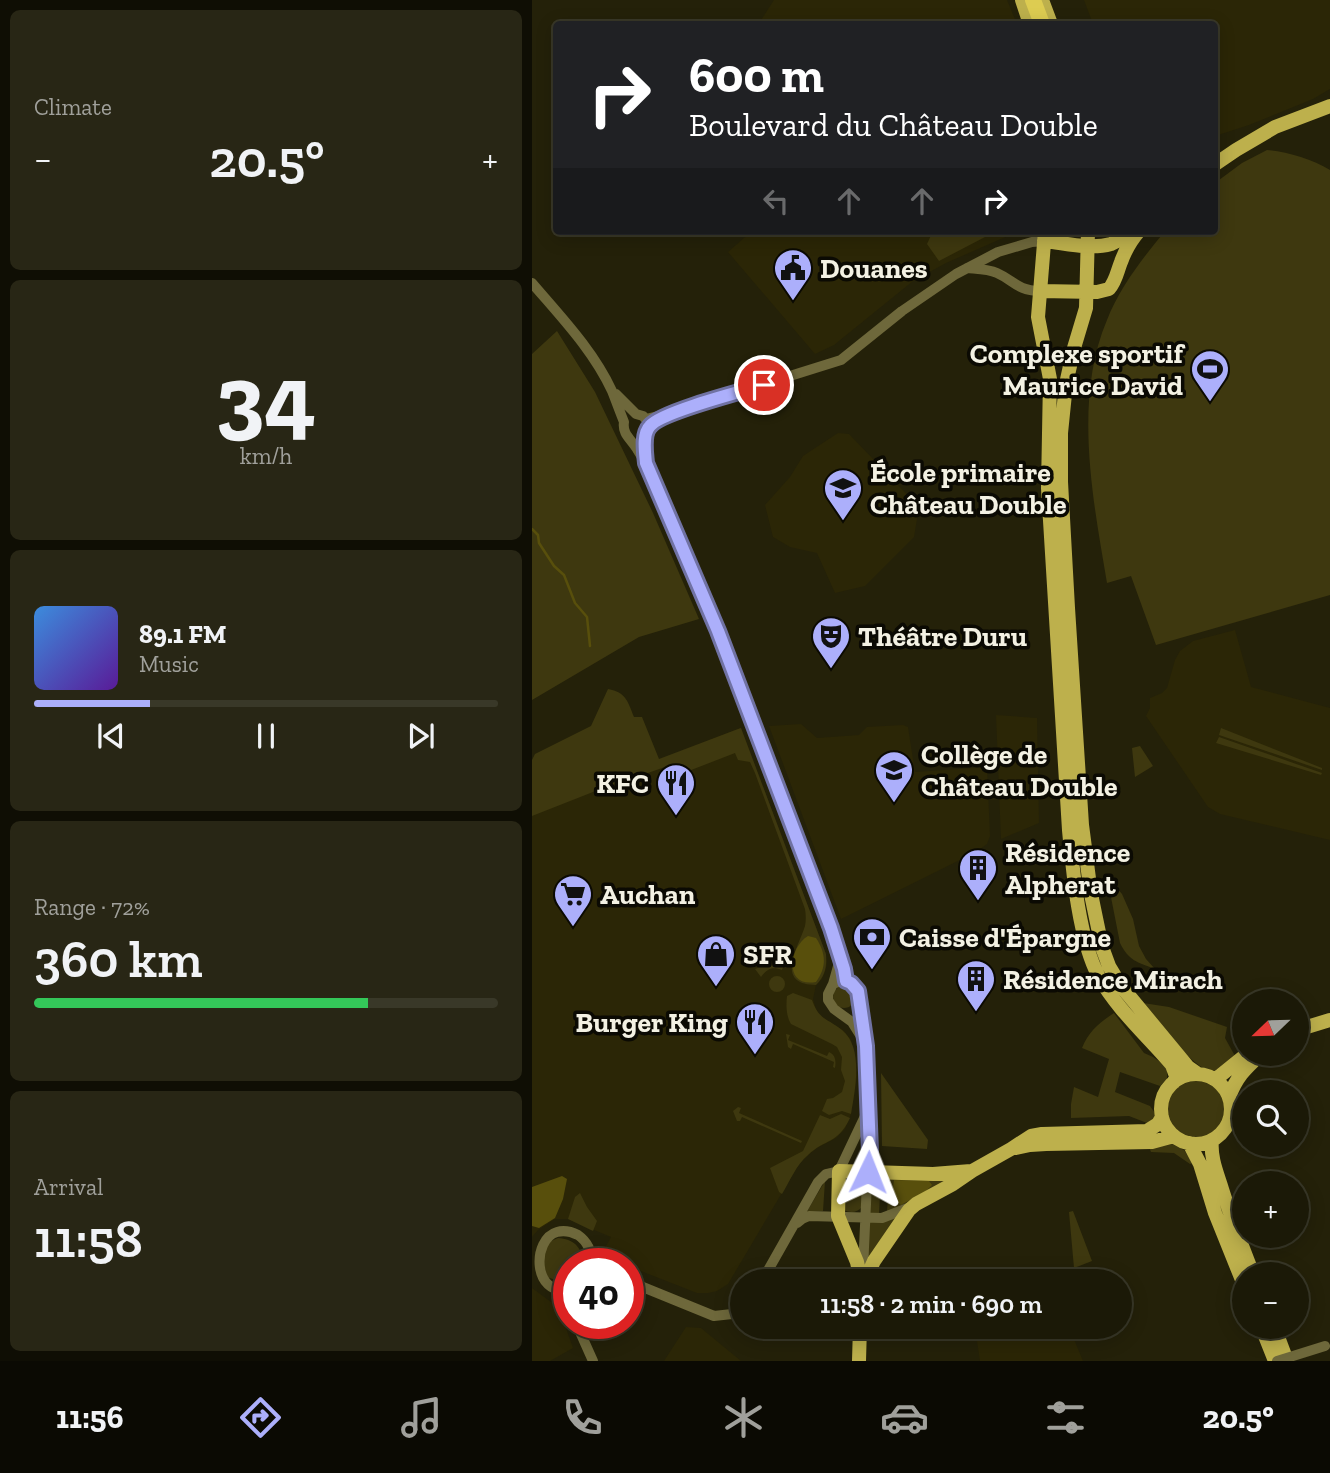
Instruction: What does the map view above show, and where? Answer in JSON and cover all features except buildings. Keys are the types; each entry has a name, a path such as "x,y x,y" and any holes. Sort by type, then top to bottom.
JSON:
{"highway":[{"path":"1033,0 1041,21"}],"main road":[{"path":"1022,0 1029,21"},
{"path":"1042,0 1050,21"},
{"path":"1218,165 1236,150 1275,127 1330,106"},
{"path":"1218,166 1277,131 1330,113"},
{"path":"1123,235 1110,244 1088,238 1044,236 1039,327 1050,379 1048,488 1069,830 1088,950 1100,978 1116,1001 1172,1065 1176,1076 1174,1082"},
{"path":"1040,291 1104,291 1113,284 1125,252 1136,235"},
{"path":"1088,238 1085,314 1066,384 1061,458 1068,608 1087,866 1102,947 1110,966 1126,992 1188,1067 1198,1074"},
{"path":"1309,1027 1330,1020"},
{"path":"1215,1079 1232,1066"},
{"path":"1229,1097 1235,1081 1248,1066"},
{"path":"1198,1074 1215,1079 1223,1087 1231,1108 1230,1119 1224,1130 1206,1143 1195,1144 1174,1136 1166,1127 1161,1105 1164,1093 1174,1082 1181,1077 1198,1074"},
{"path":"870,1269 905,1215 916,1204 1023,1140 1036,1134 1147,1131 1158,1124 1162,1116"},
{"path":"1011,1149 1046,1144 1152,1142 1174,1136"},
{"path":"1212,1140 1211,1154 1230,1216 1248,1262"},
{"path":"1189,1143 1200,1164 1215,1213 1235,1262"},
{"path":"859,1269 838,1216 839,1171 941,1174 972,1171"},
{"path":"859,1361 860,1339"},
{"path":"1267,1339 1276,1361"},
{"path":"1279,1339 1287,1361"}],"street":[{"path":"631,439 639,439 644,424 667,414 841,360 956,274 998,252 1044,236"},
{"path":"967,268 990,271 1021,288 1040,291"},
{"path":"532,283 575,332 611,390 624,422 625,434 646,463 713,621 826,916 846,981"},
{"path":"611,390 644,424 646,463"},
{"path":"624,422 628,416 644,424"},
{"path":"841,959 828,1000 830,1005 855,1026 866,1046"},
{"path":"833,984 846,981 856,986 866,1046 870,1152 863,1269"},
{"path":"840,1012 852,1010 859,999"},
{"path":"769,1269 821,1178 839,1171 868,1110"},
{"path":"795,1225 809,1216 882,1217 916,1204"},
{"path":"553,1289 535,1279 532,1259 543,1238 564,1231 572,1233 590,1248"},
{"path":"644,1288 714,1316 730,1314"},
{"path":"583,1339 593,1361"},
{"path":"1276,1361 1327,1345"}],"shaded area":[{"path":"774,0 1007,0 1016,21 762,21"},
{"path":"1084,0 1330,0 1330,89 1313,99 1218,135 1218,21 1092,21"},
{"name":"Complexe sportif Maurice David","path":"1267,150 1299,157 1330,170 1330,595 1156,645 1131,576 1107,583 1096,518 1089,450 1091,383 1107,320 1118,296 1140,263 1162,235 1218,235 1218,181 1242,163"},
{"path":"747,235 1010,235 946,263 913,281 834,345 815,354 728,252"},
{"path":"931,235 985,237 939,261 927,244"},
{"path":"557,331 595,392 653,513 699,619 639,637 532,700 532,354"},
{"name":"École primaire Château Double","path":"838,433 849,434 919,507 914,537 865,586 835,593 817,553 790,547 773,537 765,505 790,477 803,456"},
{"path":"1235,630 1251,687 1330,708 1330,840 1220,814 1208,807 1146,716 1150,708 1150,698 1167,688 1180,651 1193,641"},
{"path":"608,689 623,695 634,717 642,717 659,759 741,728 826,954 825,971 816,985 795,979 792,972 792,963 805,926 805,909 755,773 750,762 738,760 735,753 686,772 678,767 665,767 532,816 532,760 535,754 591,726"},
{"path":"996,715 1037,718 1039,823 1001,839"},
{"name":"Collège de Château Double","path":"801,724 817,738 859,735 867,727 903,725 908,727 915,772 987,767 990,836 987,844 841,919 769,726"},
{"path":"741,728 826,954 825,972 816,985 813,999 816,1009 820,1016 844,1031 851,1040 857,1076 851,1114 845,1129 799,1164 737,1269 730,1269 728,1284 708,1293 697,1293 644,1272 644,1248 605,1248 611,1237 568,1219 555,1219 532,1237 532,799 659,760"},
{"path":"1221,728 1322,768 1322,770 1219,735"},
{"path":"1219,737 1322,773 1321,775 1216,743"},
{"path":"1140,746 1153,766 1135,777 1132,748"},
{"path":"1107,877 1122,894 1133,919 1139,946 1155,969 1130,957 1123,949"},
{"path":"808,936 816,938 822,949 822,971 816,982 798,979 792,965 797,949"},
{"path":"776,961 784,965 782,970 770,969 761,977 755,969"},
{"path":"774,976 780,976 785,984 783,990 774,992 769,987 769,981"},
{"path":"844,986 852,989 855,997 852,1005 844,1008 836,1005 833,997 836,989"},
{"path":"793,993 812,1000 821,1015 849,1038 856,1058 851,1114 842,1111 829,1115 822,1111 827,1099 842,1092 845,1081 841,1070 842,1057 837,1047 791,1024 787,1014 787,996"},
{"path":"1143,1003 1169,1007 1227,1027 1225,1038 1232,1051 1232,1059 1216,1070 1205,1069 1186,1054"},
{"path":"1114,1013 1144,1053 1163,1064 1167,1070 1167,1079 1160,1086 1120,1072 1115,1092 1150,1106 1155,1113 1154,1119 1147,1123 1129,1116 1071,1118 1074,1087 1098,1097 1109,1059 1082,1048 1095,1028"},
{"path":"786,1034 790,1035 788,1040 827,1056 831,1053 835,1059 835,1068 834,1062 793,1044 791,1049 788,1047"},
{"path":"881,1073 928,1140 927,1149 882,1146"},
{"path":"1196,1081 1212,1086 1220,1094 1225,1110 1220,1126 1212,1134 1196,1139 1180,1134 1172,1126 1167,1110 1172,1094 1180,1086"},
{"path":"741,1108 739,1113 802,1141 801,1143 742,1117 737,1121 733,1111"},
{"path":"841,1114 850,1118 845,1127 804,1159 782,1194 779,1192 770,1168 803,1151 820,1115 830,1119"},
{"path":"1170,1143 1184,1150 1193,1163 1190,1164 1174,1153 1151,1152 1149,1147"},
{"path":"562,1176 567,1179 555,1218 539,1228 532,1226 532,1187"},
{"path":"872,1176 881,1177 879,1214 870,1214"},
{"path":"862,1177 862,1207 853,1212 844,1210 844,1197 847,1196 848,1187 844,1187 847,1178"},
{"path":"889,1177 952,1179 887,1213"},
{"path":"894,1180 929,1181 932,1185 901,1205 892,1197"},
{"path":"825,1181 823,1211 806,1213"},
{"path":"580,1193 597,1221 593,1231 568,1219 575,1197"},
{"path":"905,1211 868,1267 867,1221"},
{"path":"1073,1211 1092,1261 1074,1268 1069,1212"},
{"path":"564,1239 573,1242 578,1248 553,1248 553,1279 547,1277 541,1251 551,1241"},
{"path":"532,1288 553,1304 553,1339 570,1339 573,1348 550,1361 532,1361"},
{"path":"686,1327 701,1328 741,1361 664,1361"},
{"path":"977,1339 1074,1339 1083,1361 980,1361"}],"waterway":[{"path":"532,529 554,566 564,575 575,603 587,617 590,646"}],"place":[{"name":"Douanes","path":"793,302"},
{"name":"Complexe sportif Maurice David","path":"1210,403"},
{"name":"École primaire Château Double","path":"843,522"},
{"name":"Théâtre Duru","path":"831,670"},
{"name":"Collège de Château Double","path":"894,804"},
{"name":"KFC","path":"676,817"},
{"name":"Résidence Alpherat","path":"978,902"},
{"name":"Auchan","path":"573,928"},
{"name":"Caisse d'Épargne","path":"872,971"},
{"name":"SFR","path":"716,988"},
{"name":"Résidence Mirach","path":"976,1013"},
{"name":"Burger King","path":"755,1056"}],"route":[{"path":"764,385 667,414 649,426 646,435 646,463 726,653 831,928 846,981 856,986 858,991 866,1046 870,1152 868,1172"}]}
